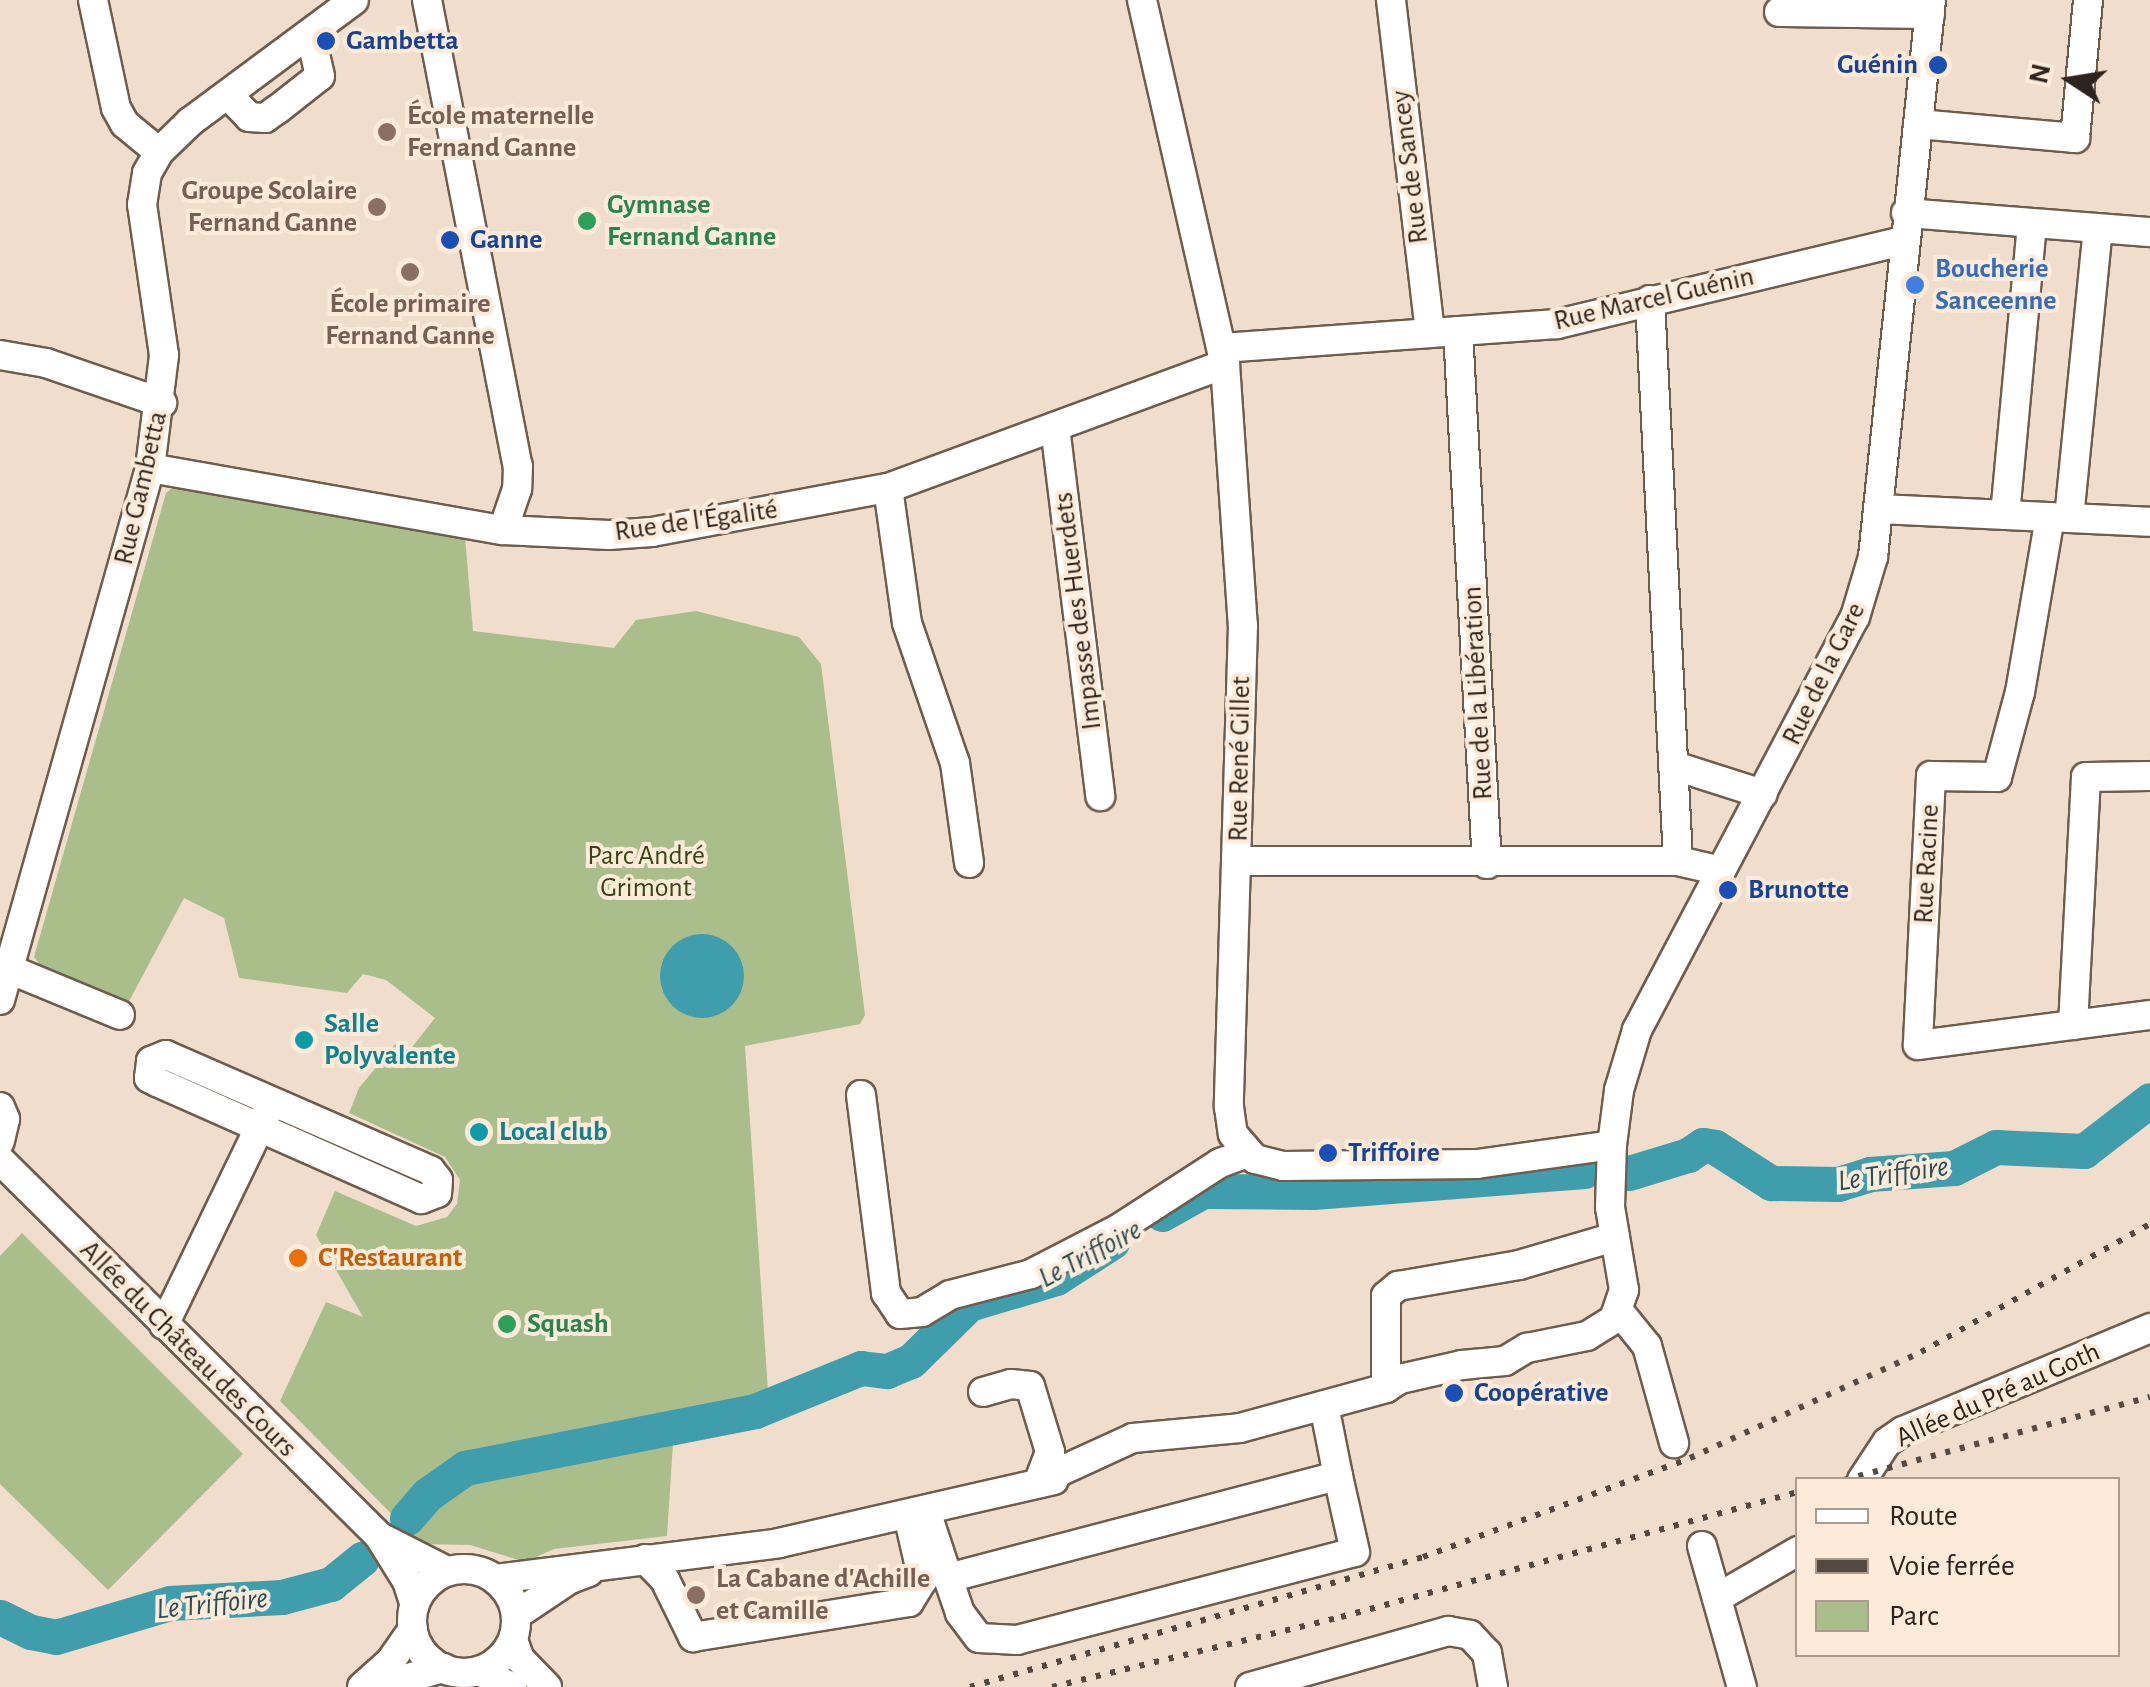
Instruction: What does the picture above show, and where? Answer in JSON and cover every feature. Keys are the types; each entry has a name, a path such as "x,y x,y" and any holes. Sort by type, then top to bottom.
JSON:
{"street":[{"path":"93,0 116,108 125,124 159,152"},
{"name":"Rue Gambetta","path":"0,1000 150,468 162,403 164,341 142,206 147,173 159,152 190,122 354,0"},
{"path":"427,0 518,466 504,530"},
{"name":"Rue René Gillet","path":"1142,0 1224,356 1243,625 1229,1108 1233,1134 1247,1153"},
{"name":"Rue de Sancey","path":"1391,0 1430,333"},
{"path":"1918,124 2075,138 2088,0"},
{"path":"1779,12 1930,7"},
{"name":"Rue de la Gare","path":"1618,1310 1624,1290 1610,1184 1612,1145 1620,1090 1637,1030 1862,599 1878,510 1904,227 1930,7"},
{"path":"229,96 249,117 265,118 278,110 320,76 314,50 304,38"},
{"path":"2006,515 2032,225"},
{"name":"Rue Marcel Guénin","path":"1224,356 1430,333 1557,324 1904,227 2032,225 2150,232"},
{"path":"2060,518 2098,229"},
{"path":"1650,300 1678,861"},
{"name":"Rue de la Libération","path":"1458,331 1486,864"},
{"path":"0,355 46,363 162,403"},
{"name":"Rue de l'Égalité","path":"150,468 504,530 608,536 652,532 888,488 1056,426 1224,356"},
{"name":"Impasse des Huerdets","path":"1056,426 1100,796"},
{"path":"888,488 908,623 955,763 969,864"},
{"path":"1878,510 2150,522"},
{"name":"Rue Racine","path":"2060,518 1997,777 1931,776 1918,1045 2074,1025"},
{"path":"1675,766 1763,794"},
{"path":"2150,776 2086,777 2074,1025 2150,1015"},
{"path":"1238,862 1678,861 1721,871"},
{"path":"9,969 120,1015"},
{"path":"166,1055 272,1102 431,1172 438,1180 437,1193 421,1199 149,1078 150,1061 166,1055"},
{"path":"861,1095 886,1293 900,1314 922,1312 950,1295 1032,1274 1118,1229 1220,1162 1247,1153 1262,1163 1283,1166 1477,1164 1612,1145"},
{"path":"164,1325 272,1102"},
{"path":"0,1107 5,1120 0,1141"},
{"name":"Allée du Château des Cours","path":"0,1160 379,1536 407,1581 414,1617"},
{"path":"1386,1388 1386,1296 1398,1286 1519,1265 1615,1237"},
{"path":"496,1579 779,1543 1039,1481 1068,1478 1118,1462 1138,1450 1228,1438 1240,1428 1386,1388 1400,1379 1462,1365 1506,1362 1527,1348 1559,1338 1570,1341 1602,1329 1618,1310 1647,1346 1674,1442"},
{"name":"Allée du Pré au Goth","path":"1864,1477 1880,1450 1904,1432 2150,1328"},
{"path":"983,1392 1010,1384 1030,1386 1050,1452 1039,1481"},
{"path":"917,1513 969,1629 979,1638 993,1641 1017,1640 1356,1552 1324,1405"},
{"path":"948,1578 1338,1476"},
{"path":"645,1559 665,1580 693,1637 909,1602 923,1580 917,1513"},
{"name":"Allée du Château des Cours","path":"379,1536 447,1572"},
{"path":"1702,1546 1742,1687"},
{"path":"1717,1598 1795,1553"},
{"path":"479,1671 493,1664 515,1627 570,1579 614,1563"},
{"path":"362,1687 390,1662 433,1579 464,1568 496,1579 506,1589 520,1659 547,1687"},
{"path":"414,1617 428,1659 442,1668"},
{"path":"1250,1687 1448,1631 1470,1635 1487,1653 1493,1687"},
{"path":"377,1687 442,1668 479,1671 512,1687"}],"green space":[{"name":"Parc André Grimont","path":"172,488 465,537 473,631 614,648 636,620 696,611 799,637 821,664 865,1015 860,1024 745,1046 769,1406 674,1428 667,1536 554,1549 525,1562 470,1545 421,1544 280,1401 326,1302 363,1317 316,1235 335,1191 416,1226 447,1217 457,1204 460,1180 445,1157 349,1113 359,1088 397,1042 409,1051 435,1018 386,980 363,974 347,993 239,978 224,918 184,898 126,1007 42,968 34,957 166,493"},
{"path":"22,1233 243,1454 108,1590 0,1484 0,1256"}],"water":[{"path":"702,934 718,937 732,946 741,960 741,992 732,1006 718,1015 702,1018 686,1015 672,1006 663,992 660,976 663,960 672,946 686,937"}],"waterway":[{"name":"Le Triffoire","path":"1629,1173 1688,1155 1703,1145 1715,1147 1771,1183 1838,1184 1870,1174 1954,1168 1996,1147 2084,1151 2150,1100"},
{"name":"Le Triffoire","path":"1162,1214 1203,1191 1313,1192 1584,1171"},
{"name":"Le Triffoire","path":"407,1518 427,1495 465,1468 755,1411 861,1368 887,1371 911,1361 969,1304 1056,1278 1112,1242"},
{"name":"Le Triffoire","path":"0,1617 31,1632 56,1637 170,1603 282,1597 331,1584 362,1559"}],"railway":[{"path":"970,1687 1423,1557 1690,1458 1921,1352 2150,1224"},
{"path":"1855,1477 2150,1397"},
{"path":"1052,1687 1341,1617 1795,1493"}],"place":[{"name":"Gambetta","path":"326,41"},
{"name":"Guénin","path":"1938,65"},
{"name":"École maternelle Fernand Ganne","path":"387,132"},
{"name":"Groupe Scolaire Fernand Ganne","path":"377,207"},
{"name":"Gymnase Fernand Ganne","path":"587,221"},
{"name":"Ganne","path":"450,240"},
{"name":"École primaire Fernand Ganne","path":"410,272"},
{"name":"Boucherie Sanceenne","path":"1915,285"},
{"name":"Brunotte","path":"1728,890"},
{"name":"Salle Polyvalente","path":"304,1040"},
{"name":"Local club","path":"479,1132"},
{"name":"Triffoire","path":"1328,1153"},
{"name":"C'Restaurant","path":"298,1258"},
{"name":"Squash","path":"507,1324"},
{"name":"Coopérative","path":"1454,1393"},
{"name":"La Cabane d'Achille et Camille","path":"696,1595"}]}
